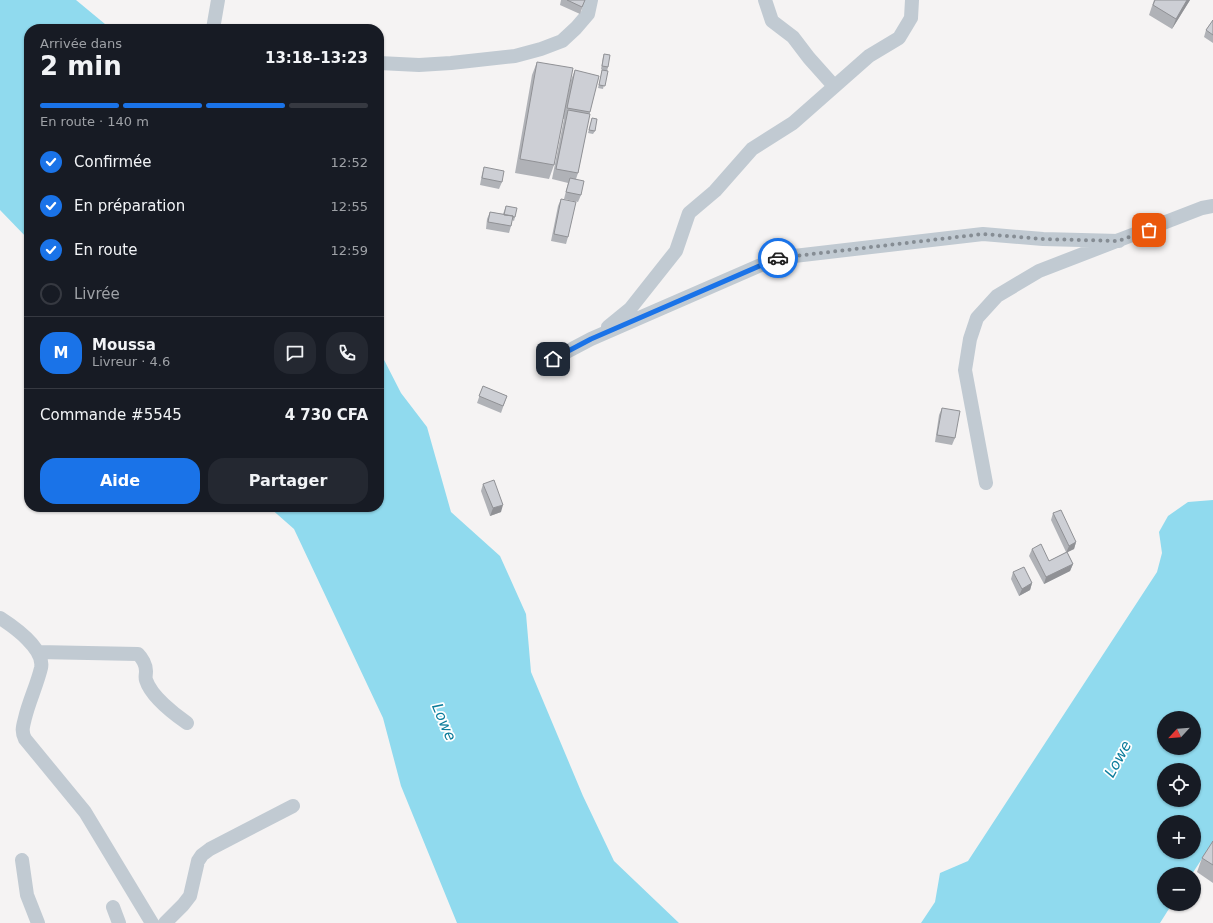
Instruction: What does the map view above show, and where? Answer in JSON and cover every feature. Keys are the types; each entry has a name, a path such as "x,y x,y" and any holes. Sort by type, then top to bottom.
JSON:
{"street":[{"path":"214,24 218,0"},
{"path":"384,63 419,65 451,63 516,56 541,49 562,41 576,28 588,14 591,0"},
{"path":"765,0 772,21 793,37 808,58 834,86"},
{"path":"591,339 630,309 676,251 689,213 715,191 752,149 793,123 868,56 899,38 911,18 912,0"},
{"path":"986,483 965,370 970,339 977,318 996,296 1039,271 1202,208 1213,206"},
{"path":"553,359 591,339 777,258 983,234 1043,239 1118,241"},
{"path":"0,618 20,632 38,652 41,658 41,667 28,706 22,731 23,735 85,812 152,923"},
{"path":"38,652 138,654 142,658 145,667 145,678 147,684 153,693 175,715 187,723"},
{"path":"165,923 190,896 198,861 202,855 210,849 293,806"},
{"path":"22,860 27,895 38,923"},
{"path":"113,907 119,923"}],"water":[{"path":"0,0 76,0 105,24 24,24 24,235 0,210"},
{"name":"Lowe","path":"384,360 401,393 427,427 451,512 500,556 526,614 531,672 583,796 614,861 679,923 457,923 401,786 383,718 294,529 275,512 384,512"},
{"name":"Lowe","path":"1213,500 1213,842 1197,867 1157,867 1157,911 1168,911 1160,923 921,923 935,902 940,873 968,861 1157,572 1162,553 1159,532 1168,516 1188,502"}],"building":[{"path":"567,0 585,0 582,7"},
{"path":"1155,0 1187,0 1176,19 1153,5"},
{"path":"1213,20 1213,35 1206,30"},
{"path":"604,54 610,55 608,67 602,66"},
{"path":"537,62 573,68 554,165 520,159"},
{"path":"575,70 599,76 590,112 567,108"},
{"path":"602,70 608,71 605,86 599,85"},
{"path":"568,110 590,114 578,173 556,169"},
{"path":"592,118 597,119 595,131 589,130"},
{"path":"484,167 504,171 502,182 482,178"},
{"path":"570,178 584,181 581,195 566,192"},
{"path":"561,199 576,202 568,237 554,234"},
{"path":"506,206 517,208 515,217 504,215"},
{"path":"490,212 513,216 511,226 488,222"},
{"path":"483,386 507,396 503,406 479,396"},
{"path":"942,408 960,411 955,438 937,435"},
{"path":"494,480 503,505 493,508 483,484"},
{"path":"1061,510 1076,542 1069,546 1053,513"},
{"path":"1041,544 1049,561 1067,552 1073,564 1046,577 1032,549"},
{"path":"1024,567 1032,583 1022,589 1013,572"},
{"path":"1213,841 1213,865 1202,858"}],"way so far":[{"path":"778,258 983,234 1043,239 1118,241 1149,230"}],"route":[{"path":"553,359 591,339 778,258"}]}
